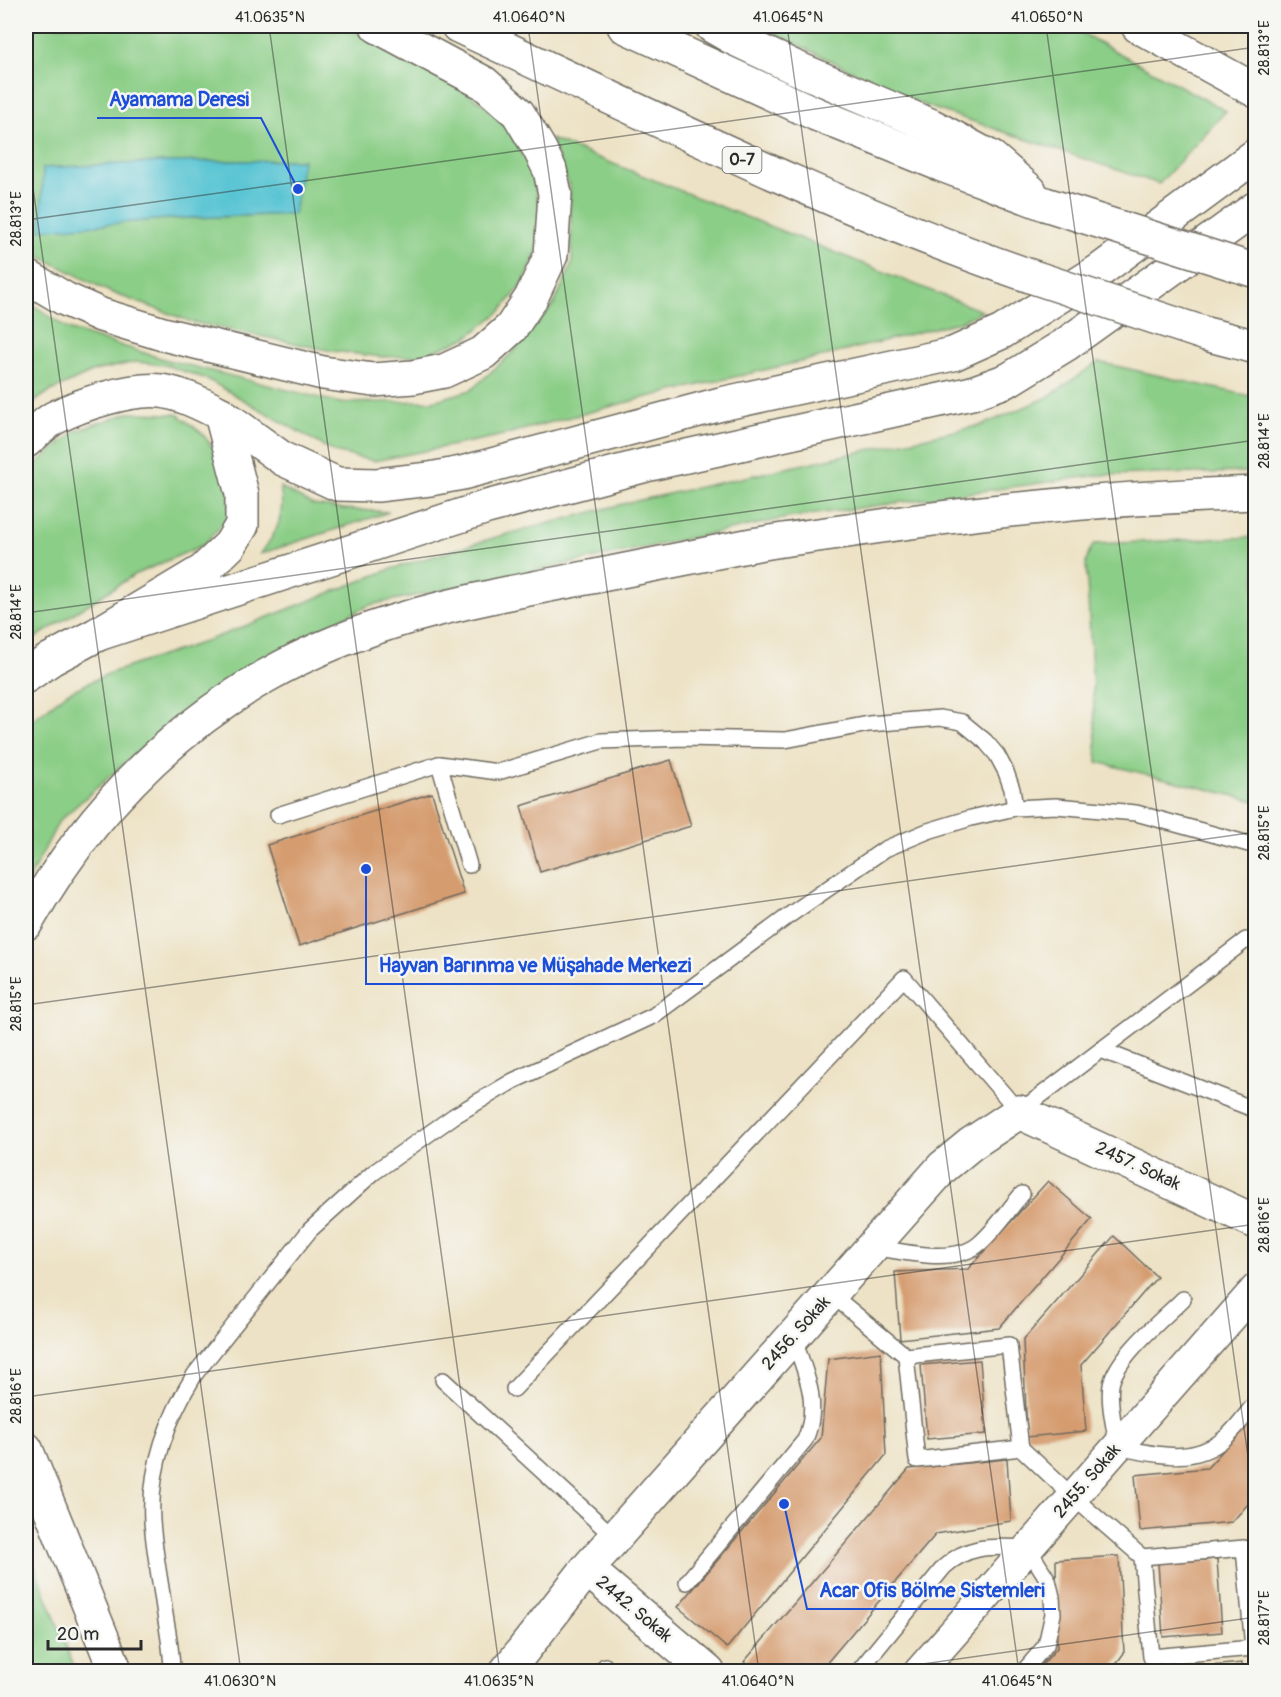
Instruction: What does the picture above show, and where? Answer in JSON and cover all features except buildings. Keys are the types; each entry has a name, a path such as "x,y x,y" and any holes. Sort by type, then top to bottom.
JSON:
{"main road":[{"path":"26,276 65,299 101,315 163,334 323,373 372,380 412,377 444,371 483,352 511,328 531,298 551,255 555,194 550,170 518,113 484,83 378,26"},
{"name":"O-7","path":"458,26 752,164 926,237 1034,277 1206,334 1256,347"},
{"path":"624,26 816,114 942,165 1045,204 1256,271"},
{"path":"712,26 794,68 932,126 982,152 1045,204"},
{"path":"1138,26 1256,91"},
{"path":"26,441 54,419 90,404 132,392 160,391 190,399 221,414 283,459 337,484 377,485 462,473 721,404 952,354 1002,332 1099,271 1256,155"},
{"path":"98,634 487,507 646,465 972,393 1008,380 1065,345 1256,208"},
{"path":"26,676 51,659 98,634 203,571 230,545 242,525 242,494 221,414"},
{"path":"26,923 49,882 95,819 152,758 206,714 267,676 357,632 410,615 477,600 755,545 1013,509 1128,498 1256,493"},
{"name":"2457. Sokak","path":"1019,1112 1256,1222"},
{"name":"2456. Sokak","path":"506,1671 587,1569 944,1167 971,1144 1019,1112"},
{"path":"26,1449 116,1671"},
{"name":"2442. Sokak","path":"587,1569 708,1671"}],"street":[{"name":"2455. Sokak","path":"919,1671 1256,1289"}],"lane":[{"path":"278,815 439,764 498,772 601,741 683,738 786,740 869,724 940,717 962,722 985,741 997,755 1012,789 1015,808"},
{"path":"439,764 469,864"},
{"path":"172,1671 153,1521 153,1496 161,1445 181,1397 195,1374 310,1230 373,1173 454,1116 513,1081 653,1016 791,914 885,849 939,828 1015,808 1056,806 1136,813 1256,846"},
{"path":"514,1389 904,978 1019,1112 1246,940 1256,943"},
{"path":"1101,1050 1256,1110"},
{"path":"872,1247 938,1255 964,1252 980,1244 1022,1194"},
{"path":"831,1294 906,1356 917,1460 1021,1448"},
{"path":"1183,1299 1125,1357 1114,1376 1111,1397 1117,1447 1171,1457 1198,1453 1213,1447 1227,1437 1256,1402"},
{"path":"687,1582 805,1440 812,1419 813,1402 810,1386 793,1337"},
{"path":"906,1356 1009,1345 1021,1448 1142,1557 1151,1657 1254,1649 1244,1548 1142,1557"},
{"path":"442,1380 615,1538"},
{"path":"858,1671 953,1558 977,1548 1028,1548 1048,1580 1053,1614 1046,1645 1023,1671"}],"green space":[{"path":"26,26 344,26 430,68 482,103 507,128 530,168 540,209 537,252 524,282 501,311 466,338 421,356 383,357 332,351 192,322 110,292 37,255 26,244","holes":["302,160 293,214 167,219 41,229 43,168 162,162"]},
{"path":"759,26 1069,26 1226,111 1159,184 921,104"},
{"path":"551,139 982,311 962,321 821,357 643,398 495,437 374,461 334,452 207,379 165,365 136,362 94,371 49,392 26,407 26,300 68,329 167,360 340,403 433,401 471,390 514,351 554,304 572,264 570,188"},
{"path":"1098,362 1255,397 1255,472 1099,475 787,518 370,605 310,634 192,704 59,821 26,885 26,725 67,693 110,673 204,642 391,569 500,536 627,503 982,425 1046,398"},
{"path":"128,413 177,414 203,434 228,470 229,517 203,545 134,575 26,644 26,472 76,431"},
{"path":"280,487 313,505 389,512 260,554 279,523 282,506"},
{"path":"1255,537 1255,801 1097,762 1086,562 1094,544"},
{"path":"26,1545 76,1671 26,1671"}],"water":[{"path":"303,160 294,214 167,219 41,230 43,168 162,162"}],"place":[{"name":"Ayamama Deresi","path":"298,189"},
{"name":"Hayvan Barınma ve Müşahade Merkezi","path":"366,869"},
{"name":"Acar Ofis Bölme Sistemleri","path":"784,1504"}]}
